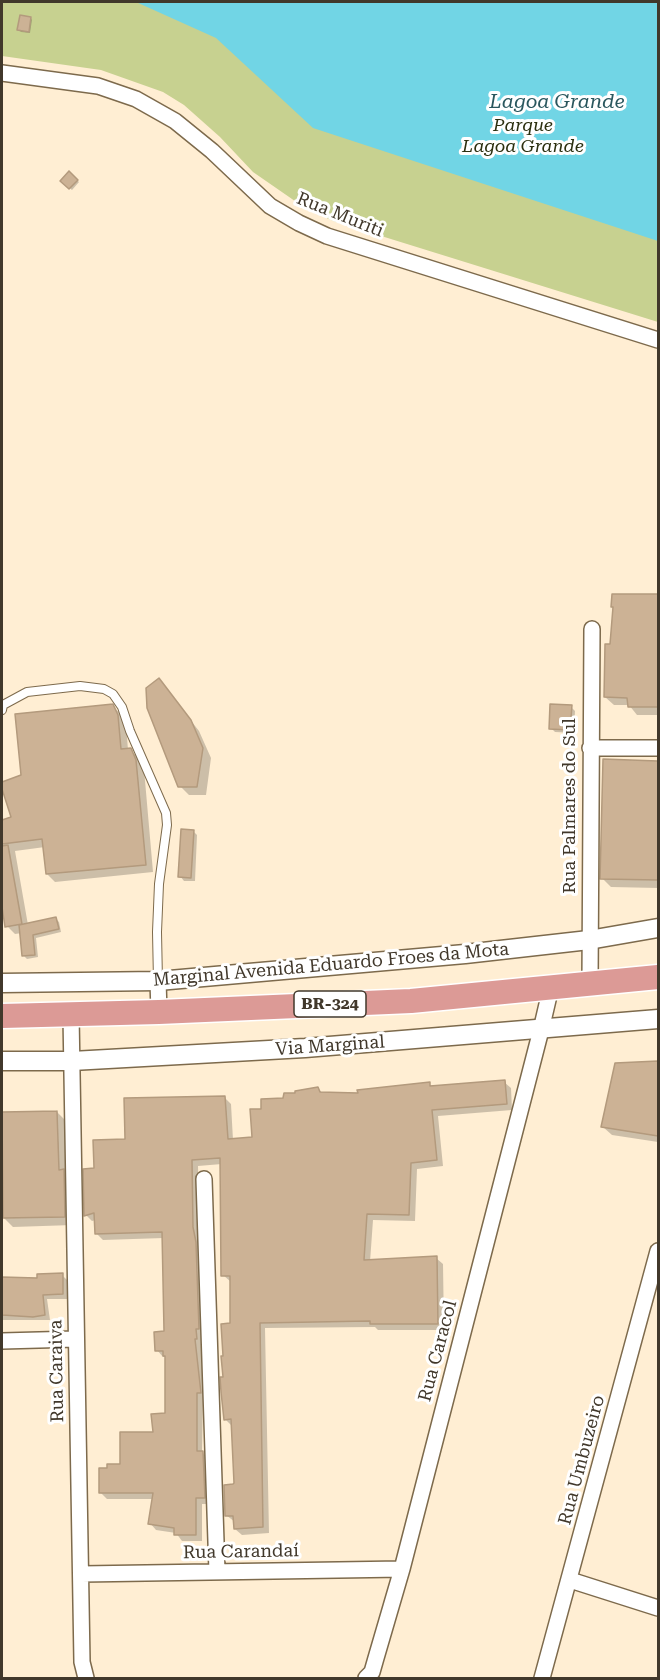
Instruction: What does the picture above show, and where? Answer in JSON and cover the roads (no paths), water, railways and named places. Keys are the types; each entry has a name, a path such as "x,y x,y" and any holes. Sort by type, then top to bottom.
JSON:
{"highway":[{"name":"BR-324","path":"2,1016 411,1001 658,977"}],"street":[{"name":"Rua Muriti","path":"2,73 98,86 136,99 175,121 270,206 327,236 658,340"},
{"name":"Rua Palmares do Sul","path":"590,983 592,629"},
{"path":"590,748 658,748"},
{"name":"Marginal Avenida Eduardo Froes da Mota","path":"2,983 158,981 465,954 589,940 658,928"},
{"path":"158,981 159,1012"},
{"name":"Rua Caracol","path":"366,1678 372,1672 402,1569 551,987"},
{"name":"Rua Caraiva","path":"71,1015 82,1662 86,1678"},
{"name":"Via Marginal","path":"2,1061 72,1061 305,1048 658,1019"},
{"path":"204,1179 217,1572"},
{"name":"Rua Umbuzeiro","path":"542,1678 658,1251"},
{"path":"2,1341 75,1339"},
{"name":"Rua Carandaí","path":"82,1574 402,1569"},
{"path":"570,1580 658,1608"}],"lane":[{"path":"2,710 3,705 27,692 80,686 104,689 113,694 122,707 130,732 166,813 157,922 158,981"}],"water":[{"name":"Lagoa Grande","path":"136,2 658,2 658,241 313,128 216,38"}],"park label":[{"name":"Parque Lagoa Grande","path":"523,136"}]}
